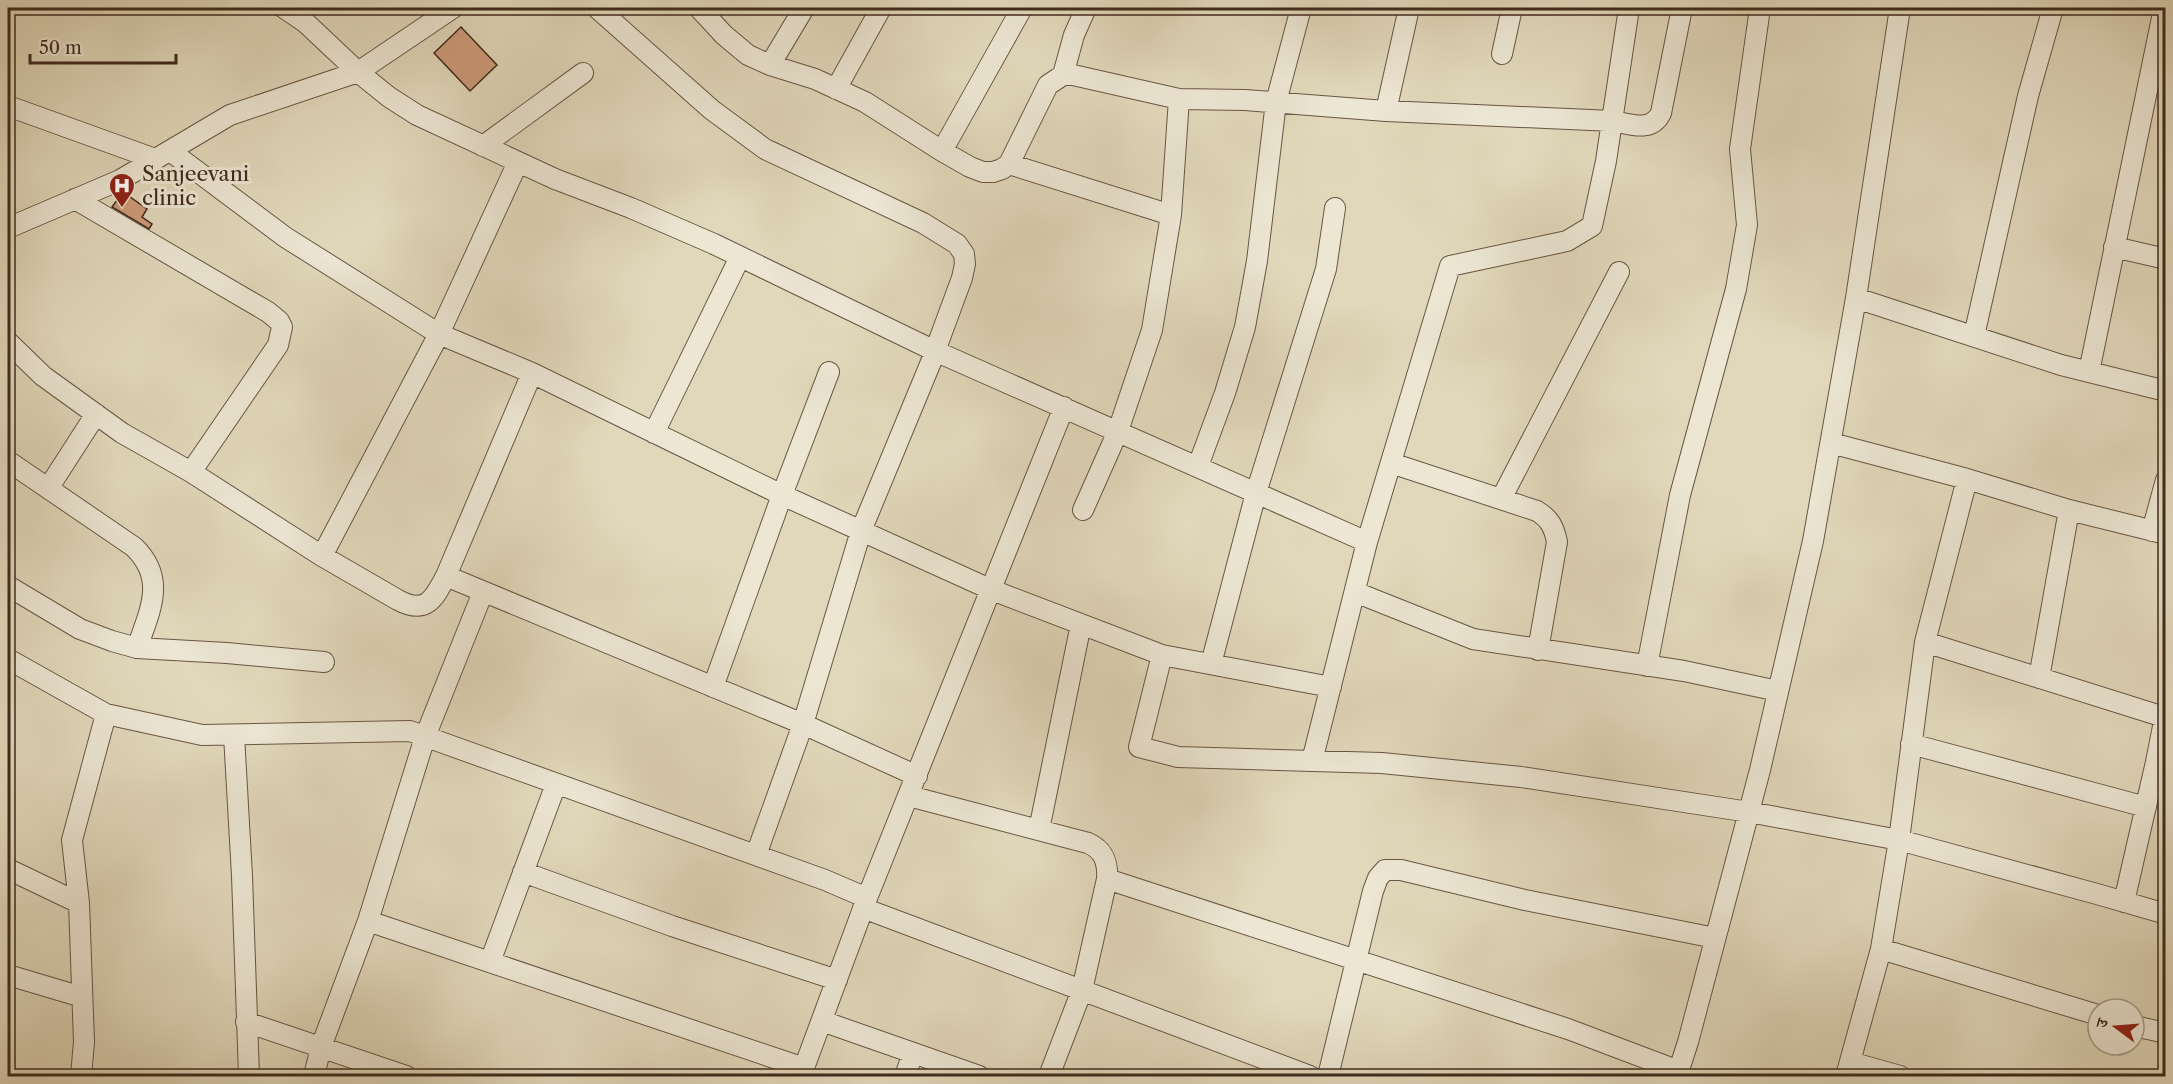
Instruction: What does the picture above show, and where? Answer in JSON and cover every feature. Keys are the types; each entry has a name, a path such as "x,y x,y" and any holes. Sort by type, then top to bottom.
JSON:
{"street":[{"path":"284,8 306,23 358,72 389,97 417,115 518,162 631,208 740,257 935,351 1367,542"},
{"path":"8,228 120,180 230,115 358,72 453,8"},
{"path":"597,8 712,110 765,149 923,223 957,244 964,254 965,264 935,351 861,531 803,724 756,855"},
{"path":"699,8 724,35 748,55 770,65 815,79 865,102 942,151 983,172 1002,169 1009,164 1048,85 1063,75 1073,75 1179,99 1276,102 1386,111 1612,121 1649,125 1657,120 1661,113 1682,8"},
{"path":"770,65 804,8"},
{"path":"836,89 881,8"},
{"path":"942,151 1022,8"},
{"path":"1063,75 1074,35 1086,8"},
{"path":"1198,466 1225,393 1245,327 1257,261 1276,102 1301,8"},
{"path":"1386,111 1409,8"},
{"path":"1502,54 1512,8"},
{"path":"1312,761 1367,542 1450,266 1567,241 1592,226 1606,161 1629,8"},
{"path":"1647,666 1680,495 1736,289 1742,257 1747,225 1740,149 1760,8"},
{"path":"1107,879 1356,962 1568,1029 1678,1074 1749,812 1813,541 1856,298 1900,8"},
{"path":"1974,336 2028,96 2053,8"},
{"path":"2089,372 2164,8"},
{"path":"483,146 583,73"},
{"path":"1083,510 1118,431 1152,330 1171,214 1179,99"},
{"path":"8,106 162,155 285,237 439,334 532,373 782,495 992,590 1162,655 1331,687"},
{"path":"322,555 439,334 518,162"},
{"path":"1009,164 1171,214"},
{"path":"75,199 268,312 279,321 282,327 278,345 191,472"},
{"path":"1211,664 1256,492 1326,268 1335,208"},
{"path":"2114,247 2166,259"},
{"path":"654,433 740,257"},
{"path":"1501,499 1619,272"},
{"path":"1856,298 2061,365 2166,391"},
{"path":"8,342 43,376 122,433 191,472 322,555 406,604 416,606 433,600 446,576 532,373"},
{"path":"713,687 829,372"},
{"path":"368,921 803,1072 865,903 1064,407"},
{"path":"49,487 96,414"},
{"path":"1831,443 1967,479 2069,510 2159,532 2166,480"},
{"path":"8,461 134,546 145,558 154,583 152,603 137,648"},
{"path":"1391,463 1537,511 1547,518 1554,528 1557,542 1538,650"},
{"path":"1900,1077 1848,1069 1881,949 1899,840 1925,642 1967,479"},
{"path":"2039,678 2069,510"},
{"path":"446,576 803,724 917,776"},
{"path":"8,586 80,628 137,648 324,662"},
{"path":"314,1077 321,1047 368,921 425,737 483,592"},
{"path":"1355,592 1473,639 1684,671 1778,691"},
{"path":"1039,830 1081,624"},
{"path":"1925,642 2165,714 2124,902"},
{"path":"1162,655 1139,747 1179,757 1382,763 1521,777 1749,812 1899,840 2166,914"},
{"path":"8,659 106,714 202,735 410,731 825,880 865,903 1082,990 1310,1077"},
{"path":"81,1077 84,1042 79,903 72,840 106,714"},
{"path":"234,735 242,876 249,1077"},
{"path":"1911,744 2146,807"},
{"path":"490,962 556,784"},
{"path":"909,796 1088,843 1098,847 1104,856 1107,879 1082,990 1049,1077"},
{"path":"8,869 79,903"},
{"path":"1328,1077 1378,878 1381,873 1391,869 1525,900 1715,939"},
{"path":"524,872 672,926 837,980"},
{"path":"1881,949 2086,1011"},
{"path":"8,975 82,997"},
{"path":"822,1021 979,1077"},
{"path":"246,1022 406,1077"},
{"path":"2146,1029 2166,1033"},
{"path":"905,1077 913,1053"}],"building":[{"path":"461,27 497,65 470,91 434,53"},
{"path":"123,192 147,209 142,217 152,224 149,229 112,207"}],"place":[{"name":"Sanjeevani clinic","path":"122,209"}]}
